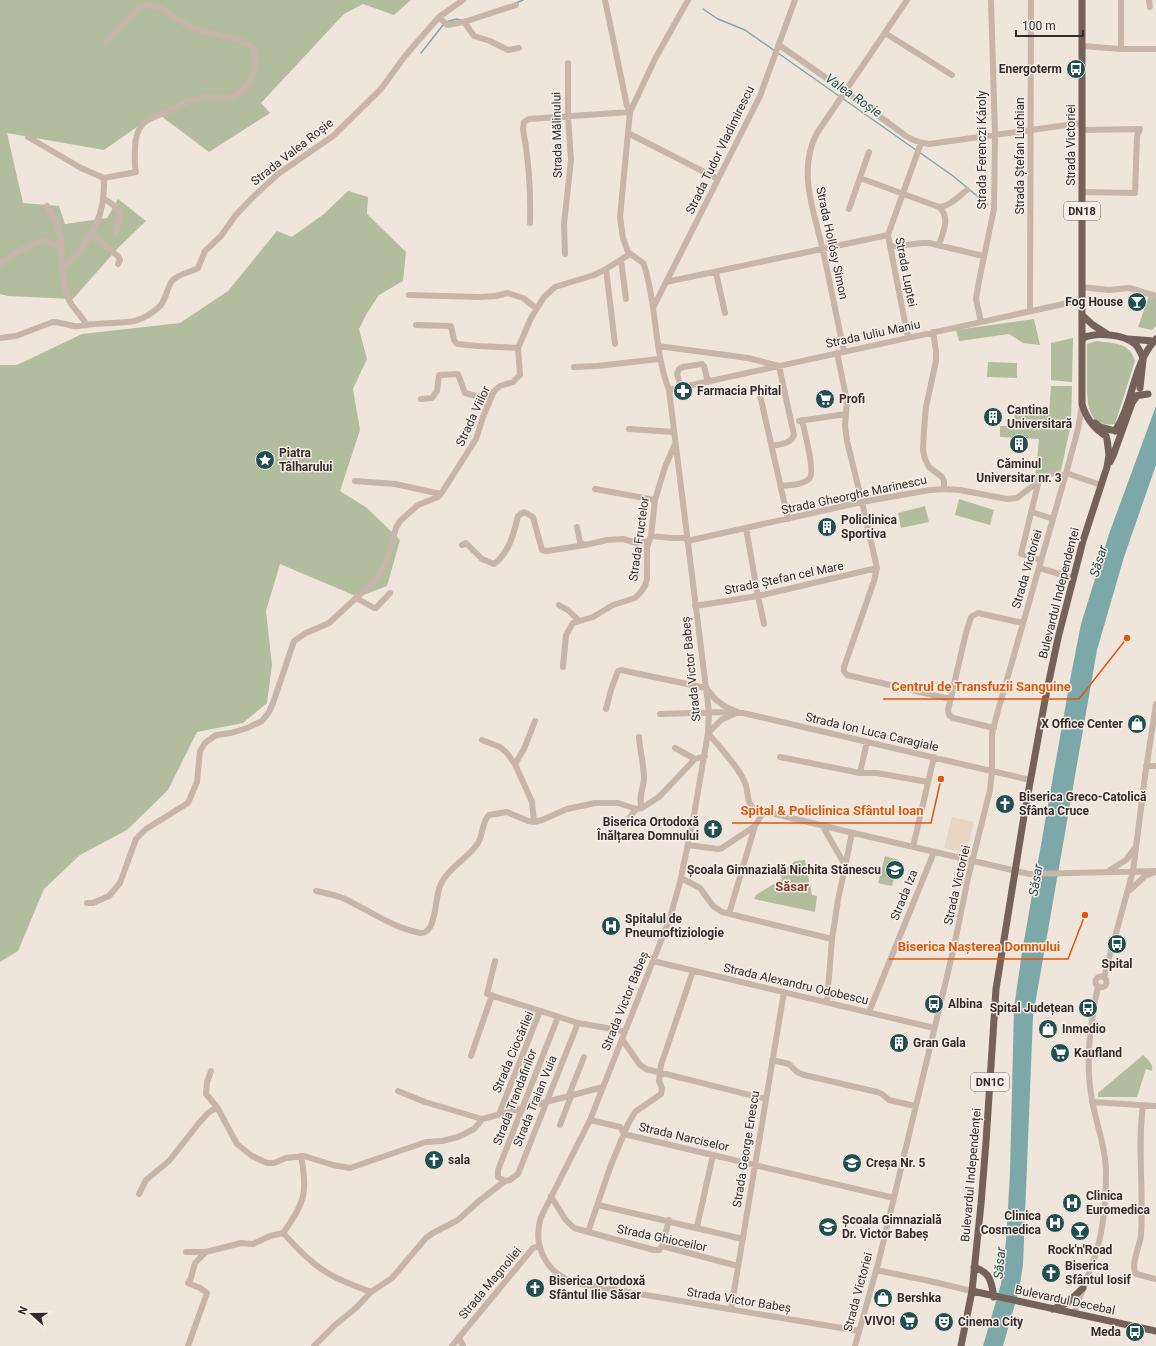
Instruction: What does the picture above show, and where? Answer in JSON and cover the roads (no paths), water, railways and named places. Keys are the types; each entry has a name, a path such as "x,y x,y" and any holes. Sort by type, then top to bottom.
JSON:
{"main road":[{"name":"Strada Victoriei","path":"1082,0 1082,404 1086,416 1090,422 1099,431 1110,434"},
{"path":"1082,314 1093,325 1109,335"},
{"name":"DN1C","path":"1083,338 1090,335 1109,335 1126,339"},
{"path":"1126,339 1136,346 1144,358"},
{"name":"Bulevardul Independenței","path":"1107,467 1113,456 1137,391 1144,358 1155,340 1126,339"},
{"name":"Strada Victoriei","path":"1083,382 1085,385 1086,406 1090,417 1110,434"},
{"path":"1137,391 1148,395"},
{"name":"Bulevardul Independenței","path":"962,1346 972,1291 986,1150 996,989 1030,780 1052,664 1073,578 1091,514 1107,467 1110,434 1122,418 1137,391"},
{"path":"1110,434 1112,442 1116,440 1113,456"},
{"path":"974,1267 981,1270 990,1278 994,1297"},
{"path":"1053,1309 1068,1303 1083,1288"},
{"name":"Bulevardul Decebal","path":"972,1291 1156,1331"}],"street":[{"name":"Strada Valea Roșie","path":"0,338 16,336 52,322 59,322 74,326 137,321 152,313 163,302 172,280 198,268 205,251 221,236 239,211 269,181 333,136 381,89 405,56 439,17 463,0"},
{"path":"605,0 627,106 630,112"},
{"name":"Strada Tudor Vladimirescu","path":"654,306 760,96 795,0"},
{"name":"Strada Hollósy Simon","path":"844,352 809,194 810,147 817,133 907,0"},
{"name":"Strada Ferenczi Károly","path":"981,322 976,299 983,256 994,209 995,135 991,0"},
{"name":"Strada Ștefan Luchian","path":"1030,311 1031,0"},
{"path":"1121,0 1121,49"},
{"path":"630,254 623,238 620,217 630,112 655,59 688,1"},
{"path":"28,137 82,168 104,178 136,172 135,146 137,132 146,121 156,115 195,99 212,96 228,98 236,95 247,87 254,70 255,60 252,46 242,41 191,27 171,13 155,5 147,4 140,7 105,41"},
{"path":"439,17 447,25 464,22 516,6"},
{"path":"464,22 474,36 490,41 508,50 519,48"},
{"path":"885,33 952,75"},
{"path":"1082,46 1121,49 1156,49"},
{"path":"777,50 906,136 921,143 929,144 1030,130 1082,127 1140,129 1137,136 1135,193 1082,192"},
{"name":"Strada Mălinului","path":"565,254 564,224 571,160 568,117 568,63"},
{"path":"530,223 530,169 523,129 524,122 529,119 630,112"},
{"path":"628,133 718,179"},
{"name":"Strada Luptei","path":"908,338 888,235 921,143"},
{"path":"849,209 869,152"},
{"path":"62,268 83,248 91,235 103,198 104,178"},
{"path":"860,178 939,207 943,211 946,220 939,245"},
{"path":"939,207 951,203 967,190"},
{"path":"103,198 120,212 116,232"},
{"path":"47,206 57,222 60,231 62,268 65,287 70,303 82,316 87,325"},
{"path":"91,235 118,256 120,260 118,264"},
{"path":"666,282 716,273 888,235"},
{"path":"0,264 39,242 47,242 62,249"},
{"path":"890,247 922,243 939,245 983,256"},
{"name":"Strada Viilor","path":"87,903 93,903 108,896 120,884 136,839 146,828 188,803 197,782 200,751 205,743 216,734 231,733 248,728 262,721 269,712 273,702 294,641 306,633 329,624 369,586 383,569 396,528 400,521 418,505 438,497 441,494 474,444 492,395 497,387 518,378 520,372 518,348 536,308 544,297 555,287 582,279 606,269 630,254"},
{"name":"Strada Victor Babeș","path":"630,254 643,263 646,272 654,306 660,359 669,390 706,688 708,733 688,845 670,918 590,1120 550,1196 539,1223 539,1246 546,1262 554,1271 562,1278 575,1283 859,1331"},
{"path":"621,260 626,299"},
{"path":"606,269 615,344"},
{"path":"716,273 725,313"},
{"path":"1082,287 1112,290 1128,288 1156,296"},
{"path":"409,295 479,297 496,296 508,293 523,298 536,308"},
{"name":"Strada Iuliu Maniu","path":"669,390 1082,300"},
{"path":"416,325 451,326 454,340 457,344 518,348"},
{"path":"933,332 936,361 926,407 924,450 925,459 929,467 942,476 944,481 944,489"},
{"path":"658,346 748,358 779,366 794,435 791,441 772,446"},
{"path":"837,353 847,401 845,426 876,568 874,581 844,671 847,675 950,699"},
{"path":"574,367 660,359"},
{"path":"681,388 677,374 678,369 683,367 702,364 704,366 708,382"},
{"path":"421,399 432,398 437,391 439,375 458,374 465,392 470,395 492,395"},
{"path":"760,395 788,519"},
{"name":"Strada Victoriei","path":"854,1346 876,1270 894,1198 990,790 994,728 1066,475 1078,429 1082,404"},
{"path":"792,422 846,414"},
{"path":"781,486 808,481 810,477 811,467 802,420"},
{"path":"1078,429 1084,424 1090,422"},
{"path":"629,429 674,432"},
{"name":"Strada Fructelor","path":"578,620 585,620 593,617 613,605 635,598 640,593 647,579 646,552 650,538 656,500 665,467 675,443"},
{"name":"Strada Gheorghe Marinescu","path":"462,545 466,543 482,560 494,564 501,559 513,537 518,516 524,512 532,517 542,550 547,551 607,540 623,539 637,544 650,538 687,540 862,502 930,490 960,490 1012,499 1017,498 1044,476 1052,473 1066,475 1101,485"},
{"path":"355,480 395,484 441,494"},
{"path":"1039,480 1021,554 1041,560"},
{"path":"595,489 656,500"},
{"path":"1032,512 1053,519"},
{"path":"577,527 580,542 585,545"},
{"path":"746,528 764,624"},
{"name":"Strada Ștefan cel Mare","path":"695,606 758,596 876,568"},
{"path":"1039,568 1073,578"},
{"path":"356,598 376,608 390,593"},
{"path":"559,605 569,611 578,620 573,623 566,635 563,667"},
{"path":"994,728 953,718 949,715 948,710 950,699 971,617 978,613 1023,623"},
{"path":"606,710 618,671 621,670 706,688 716,700 726,707 738,712"},
{"path":"1074,1313 1099,1241 1103,1220 1105,1194 1106,1167 1092,1102 1089,1078 1088,1054 1090,1029 1100,986 1105,986 1107,983 1102,977 1128,893 1133,871 1146,766 1156,704"},
{"path":"738,712 721,720 708,733 739,771 745,782 750,806 754,809 1028,874 1156,871"},
{"name":"Strada Ion Luca Caragiale","path":"660,714 738,712 1030,780"},
{"path":"515,764 524,749 536,721"},
{"path":"639,737 644,769 644,781 639,808"},
{"path":"482,740 500,747 515,764 532,802 534,822"},
{"path":"860,773 867,742"},
{"path":"675,748 695,759"},
{"path":"624,825 639,808 659,797 695,759 705,756"},
{"path":"780,757 860,773 873,773 928,782"},
{"path":"913,847 934,757"},
{"path":"1146,766 1156,766"},
{"path":"316,891 345,899 389,922 421,933 426,932 429,930 434,914 440,885 456,865 478,843 486,819 489,815 507,812 534,822 567,809 596,803 618,803 639,808"},
{"path":"729,914 755,826 764,811"},
{"path":"822,825 845,865"},
{"path":"688,845 718,849 755,826"},
{"path":"827,1002 832,939 838,900 852,833"},
{"path":"1109,871 1128,858 1135,848"},
{"name":"Strada Iza","path":"869,1012 934,852"},
{"path":"1128,893 1144,876 1156,871"},
{"path":"681,878 700,888 716,909 722,912 832,939"},
{"path":"471,1056 489,994 495,961"},
{"name":"Strada Alexandru Odobescu","path":"653,961 934,1028"},
{"path":"588,1232 611,1165 635,1112 661,1094 662,1088 659,1081 661,1065 693,971"},
{"name":"Strada George Enescu","path":"731,1309 784,992"},
{"path":"489,994 540,1011"},
{"name":"Strada Ciocârliei","path":"499,1114 540,1011 578,1023 625,1032"},
{"name":"Strada Trandafirilor","path":"505,1181 497,1175 558,1017"},
{"name":"Strada Traian Vuia","path":"314,1346 335,1325 356,1308 371,1292 392,1278 426,1238 432,1233 458,1220 479,1201 505,1181 510,1180 518,1174 578,1023"},
{"path":"622,1039 643,1068 660,1074 766,1099"},
{"path":"560,1126 584,1056"},
{"path":"772,1060 789,1064 804,1075 876,1092 882,1094 889,1100 915,1106"},
{"name":"Strada Ciocârliei","path":"211,1071 207,1082 206,1094 217,1106 237,1144 245,1151 270,1164 279,1162 286,1158 301,1156 350,1168 426,1142 442,1141 458,1137 474,1129 482,1119 603,1087"},
{"path":"398,1091 426,1102 482,1119"},
{"path":"1092,1102 1156,1106"},
{"path":"139,1194 146,1180 169,1161 199,1123 217,1106"},
{"path":"1143,1106 1140,1127 1142,1212 1141,1237 1134,1267 1136,1274 1156,1279"},
{"name":"Strada Narciselor","path":"590,1120 620,1128 624,1134 894,1198"},
{"path":"697,1227 713,1155"},
{"path":"186,1252 206,1252 241,1243 253,1244 270,1236 284,1233 297,1213 305,1190 305,1173 301,1156"},
{"name":"Strada Ghioceilor","path":"550,1196 569,1224 574,1228 654,1250 659,1250 662,1246 738,1266"},
{"path":"598,1205 669,1220 743,1239"},
{"path":"662,1246 669,1220"},
{"path":"284,1233 310,1261 317,1266 339,1280 371,1292"},
{"name":"Strada Magnoliei","path":"452,1346 533,1248 539,1246"},
{"path":"188,1346 207,1293 188,1283 195,1263 206,1252"},
{"name":"Bulevardul Decebal","path":"876,1270 972,1291"},
{"name":"Strada Magnoliei","path":"459,1337 463,1346"}],"water":[{"path":"1156,406 1156,465 1124,557 1097,650 1033,1016 1023,1265 1019,1290 1003,1346 983,1346 1001,1284 1006,1241 1010,1173 1014,1008 1022,952 1071,675 1081,624 1109,534"}],"waterway":[{"name":"Valea Roșie","path":"516,3 523,0"},
{"name":"Valea Roșie","path":"703,9 718,19 745,30 775,51"},
{"name":"Valea Roșie","path":"446,22 456,19 461,20"},
{"name":"Valea Roșie","path":"421,53 443,25"},
{"name":"Valea Roșie","path":"778,53 839,96"},
{"name":"Valea Roșie","path":"842,98 916,150"},
{"name":"Valea Roșie","path":"919,152 953,176 988,205"}],"place":[{"name":"Energoterm","path":"1076,69"},
{"name":"Fog House","path":"1137,302"},
{"name":"Farmacia Phital","path":"683,391"},
{"name":"Profi","path":"825,399"},
{"name":"Cantina Universitară","path":"993,417"},
{"name":"Căminul Universitar nr. 3","path":"1019,444"},
{"name":"Piatra Tâlharului","path":"265,460"},
{"name":"Policlinica Sportiva","path":"827,527"},
{"name":"Centrul de Transfuzii Sanguine","path":"1127,638"},
{"name":"X Office Center","path":"1137,724"},
{"name":"Spital & Policlinica Sfântul Ioan","path":"941,779"},
{"name":"Biserica Greco-Catolică Sfânta Cruce","path":"1005,804"},
{"name":"Biserica Ortodoxă Înălțarea Domnului","path":"713,829"},
{"name":"Școala Gimnazială Nichita Stănescu","path":"895,870"},
{"name":"Biserica Nașterea Domnului","path":"1085,915"},
{"name":"Spitalul de Pneumoftiziologie","path":"611,926"},
{"name":"Spital","path":"1117,944"},
{"name":"Albina","path":"934,1004"},
{"name":"Spital Județean","path":"1088,1008"},
{"name":"Inmedio","path":"1048,1029"},
{"name":"Gran Gala","path":"899,1043"},
{"name":"Kaufland","path":"1060,1053"},
{"name":"sala","path":"434,1160"},
{"name":"Creșa Nr. 5","path":"852,1163"},
{"name":"Clinica Euromedica","path":"1072,1203"},
{"name":"Clinica Cosmedica","path":"1055,1223"},
{"name":"Școala Gimnazială Dr. Victor Babeș","path":"828,1227"},
{"name":"Rock'n'Road","path":"1080,1231"},
{"name":"Biserica Sfântul Iosif","path":"1051,1273"},
{"name":"Biserica Ortodoxă Sfântul Ilie Săsar","path":"535,1288"},
{"name":"Bershka","path":"883,1298"},
{"name":"VIVO!","path":"909,1321"},
{"name":"Cinema City","path":"944,1322"},
{"name":"Meda","path":"1135,1332"}],"district":[{"name":"Săsar","path":"792,886"}]}
